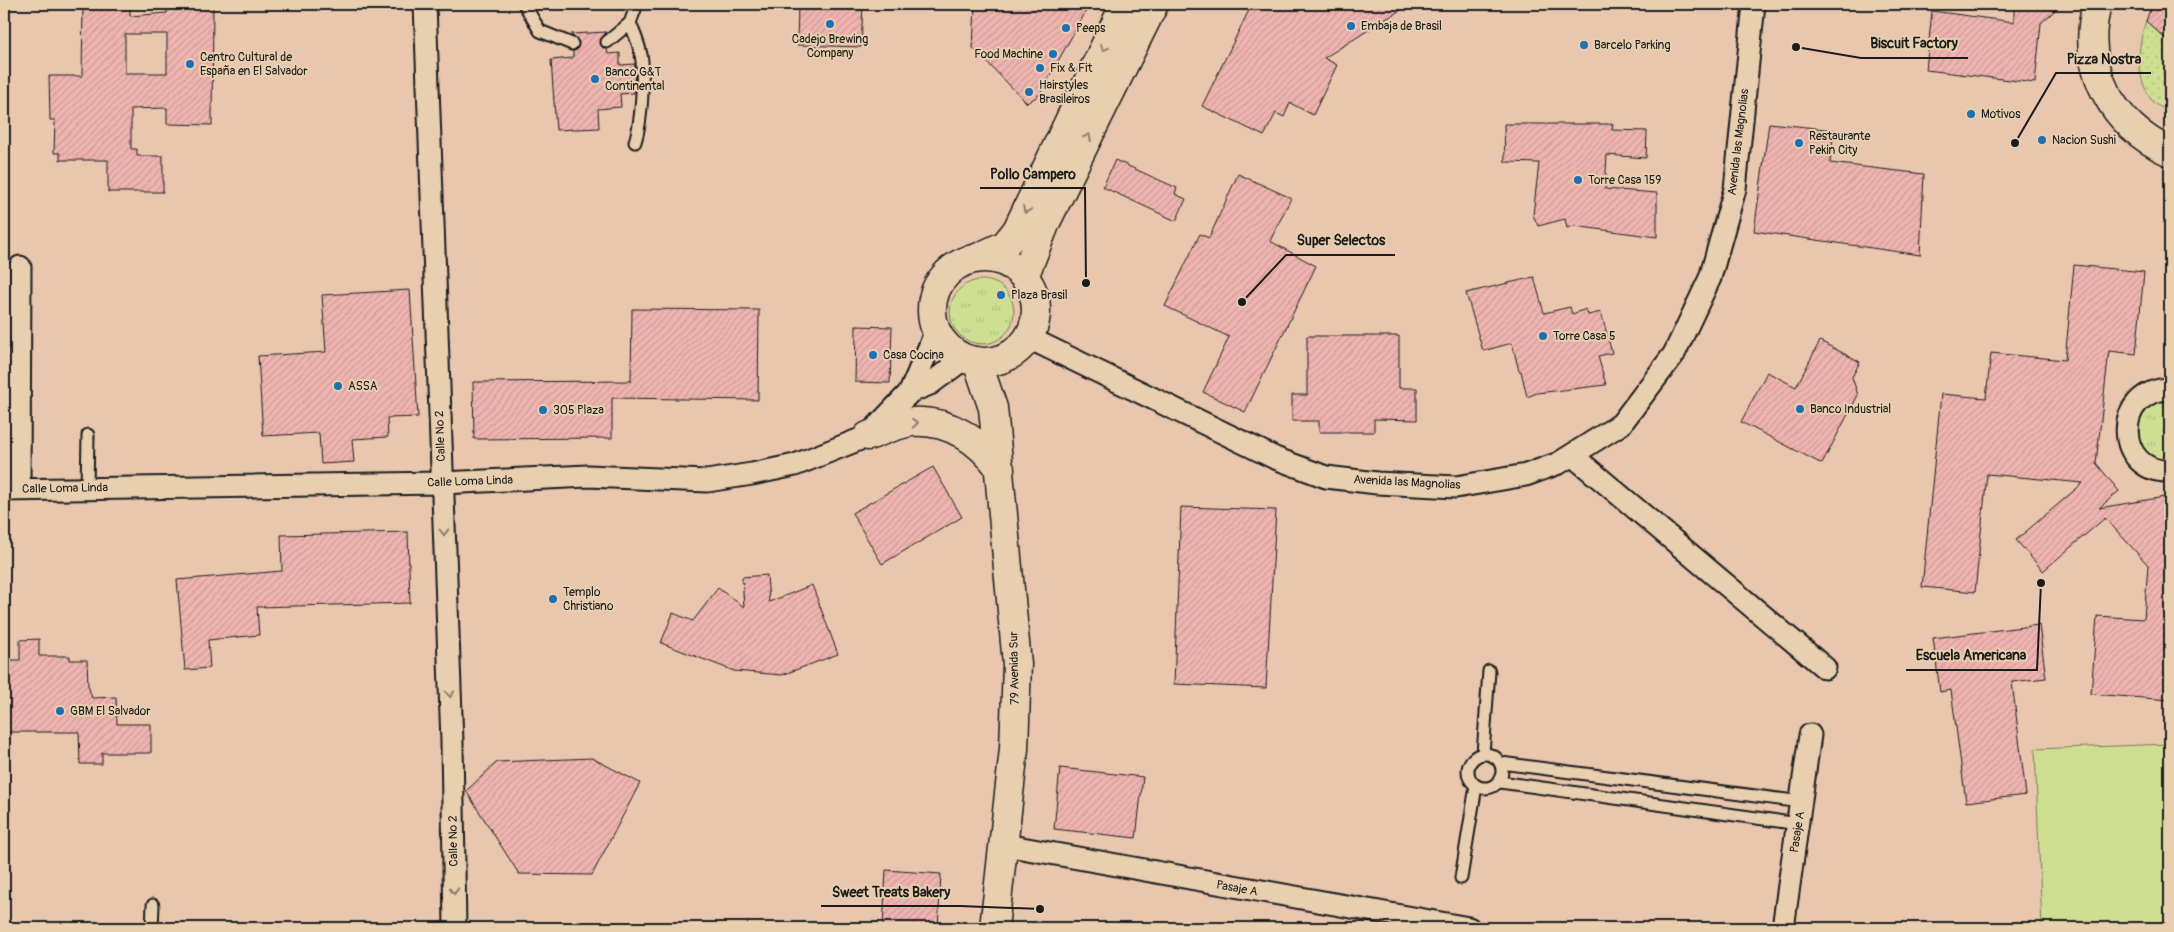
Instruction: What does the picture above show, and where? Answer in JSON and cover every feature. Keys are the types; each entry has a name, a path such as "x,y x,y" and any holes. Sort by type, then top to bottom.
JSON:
{"main road":[{"path":"973,259 987,258 1001,261 1014,267 1033,290 1036,320 1022,345 999,360 971,360 954,352 945,344 936,331 932,308 938,286 946,274 959,264 1005,245 1017,230 1125,4"},
{"path":"1024,277 1046,222 1154,4"},
{"path":"2097,4 2092,41 2096,66 2104,89 2116,110 2133,129 2153,144 2170,152"},
{"name":"79 Avenida Sur","path":"993,408 1022,345"},
{"name":"79 Avenida Sur","path":"971,360 993,408 1000,469 1016,664 1014,748 1005,845 994,928"},
{"path":"868,436 911,422 949,427 974,441 989,454 1000,469"}],"street":[{"name":"Calle No 2","path":"425,4 452,742 455,928"},
{"name":"Avenida las Magnolias","path":"1022,345 1275,458 1326,476 1377,483 1456,487 1526,475 1559,464 1621,424 1674,354 1710,278 1735,189 1754,4"},
{"path":"11,490 20,266"},
{"name":"Calle Loma Linda","path":"11,490 442,483 588,476 706,481 752,474 795,465 868,436 910,392 936,331"},
{"name":"Calle Loma Linda","path":"910,392 930,384 971,360"},
{"path":"2170,389 2153,391 2143,397 2135,405 2127,426 2129,444 2139,458 2158,470 2170,471"},
{"path":"1572,455 1825,668"},
{"name":"Pasaje A","path":"1782,928 1799,824 1810,735"},
{"name":"Pasaje A","path":"1005,845 1369,920 1469,928"}],"lane":[{"path":"524,4 540,32 572,44"},
{"path":"607,42 630,23 637,4"},
{"path":"630,23 642,59 640,113 635,142"},
{"path":"87,488 88,435"},
{"path":"1484,754 1489,671"},
{"path":"1461,878 1476,786 1468,774 1468,767 1471,761 1484,754 1490,755 1501,764 1802,802"},
{"path":"1500,782 1503,770 1501,764"},
{"path":"1476,786 1489,788 1500,782 1799,824"},
{"path":"152,928 153,905"}],"green space":[{"path":"2146,21 2170,43 2165,72 2170,75 2170,112 2153,102 2143,83 2139,62 2141,41"},
{"path":"976,280 988,280 1005,289 1012,300 1014,312 1012,324 1005,335 988,344 976,344 964,339 955,330 950,318 950,306 955,294 964,285"},
{"path":"2170,396 2170,465 2142,454 2134,421 2147,403"},
{"path":"2170,744 2170,928 2042,928 2035,749"}],"building":[{"path":"83,4 130,4 130,16 167,13 167,4 213,4 212,125 167,124 167,108 131,109 131,149 137,149 137,156 163,156 163,192 108,192 108,160 60,160 60,153 54,153 55,120 50,120 49,76 82,76","holes":["125,34 167,34 167,73 125,73"]},
{"name":"Cadejo Brewing Company","path":"798,4 863,4 861,47 797,45"},
{"path":"975,4 1090,4 1039,95 1027,103 973,48"},
{"path":"1252,4 1410,4 1324,58 1337,65 1313,115 1290,103 1284,117 1276,113 1264,136 1202,106"},
{"path":"2014,4 2062,4 2041,23 2035,83 1926,70 1932,11 2014,22"},
{"path":"2152,4 2170,4 2170,43 2146,21"},
{"name":"Banco G&T Continental","path":"606,32 600,43 602,47 607,49 608,54 620,53 620,65 635,64 634,93 620,94 621,107 598,109 599,128 556,130 551,60 573,58 573,51 577,50 579,43 571,34"},
{"path":"1769,123 1834,130 1830,163 1924,174 1920,255 1754,231"},
{"name":"Torre Casa 159","path":"1504,124 1613,124 1612,130 1647,131 1646,158 1607,155 1605,189 1657,193 1657,237 1574,226 1567,228 1565,219 1538,226 1533,215 1539,163 1505,162"},
{"path":"1115,160 1177,188 1175,194 1186,199 1176,221 1103,187"},
{"path":"1238,174 1291,198 1270,241 1316,266 1245,412 1203,392 1229,337 1165,306 1200,234 1209,238"},
{"path":"2074,265 2144,272 2136,354 2109,351 2096,463 2119,491 2099,508 2170,496 2170,700 2091,694 2097,616 2144,619 2148,565 2105,518 2043,571 2016,540 2083,483 1987,474 1975,592 1922,587 1941,394 1986,398 1991,353 2065,360"},
{"name":"Torre Casa 5","path":"1534,277 1544,313 1570,307 1572,314 1586,309 1588,315 1601,312 1612,353 1598,356 1606,385 1537,393 1527,397 1512,343 1483,351 1466,293"},
{"name":"ASSA","path":"410,290 418,417 387,418 388,437 352,439 354,462 321,464 319,433 263,436 258,356 326,352 322,295"},
{"path":"632,309 759,310 758,400 612,398 612,438 474,439 473,382 631,381"},
{"name":"Casa Cocina","path":"856,326 892,327 890,383 855,382"},
{"path":"1307,336 1399,336 1399,388 1417,388 1417,420 1374,419 1374,432 1319,432 1319,421 1292,421 1292,395 1307,395"},
{"name":"Banco Industrial","path":"1820,341 1860,362 1852,377 1858,395 1822,464 1741,422 1767,372 1796,387"},
{"path":"933,467 962,517 882,564 852,513"},
{"path":"1181,507 1276,510 1266,688 1174,684"},
{"path":"408,532 410,603 257,607 259,635 208,640 210,668 185,670 177,580 282,571 281,535"},
{"path":"767,575 769,602 812,585 838,654 782,675 734,671 661,643 673,613 693,621 718,588 744,607 742,577"},
{"path":"2039,625 2046,678 2012,682 2026,795 1966,802 1951,690 1940,692 1933,638"},
{"name":"GBM El Salvador","path":"39,639 39,656 70,656 70,660 87,660 88,685 92,698 116,697 117,724 151,724 151,753 102,753 102,764 80,764 79,732 4,732 4,660 20,660 20,640"},
{"path":"592,758 640,783 592,875 519,874 466,791 497,762"},
{"path":"1060,768 1143,777 1136,838 1054,829"},
{"path":"886,870 941,874 938,928 883,928"}],"place":[{"name":"Cadejo Brewing Company","path":"830,24"},
{"name":"Embaja de Brasil","path":"1351,26"},
{"name":"Peeps","path":"1066,28"},
{"name":"Barcelo Parking","path":"1584,45"},
{"name":"Biscuit Factory","path":"1796,47"},
{"name":"Food Machine","path":"1053,54"},
{"name":"Centro Cultural de España en El Salvador","path":"190,64"},
{"name":"Fix & Fit","path":"1040,68"},
{"name":"Banco G&T Continental","path":"595,79"},
{"name":"Hairstyles Brasileiros","path":"1029,92"},
{"name":"Motivos","path":"1971,114"},
{"name":"Nacion Sushi","path":"2042,140"},
{"name":"Restaurante Pekin City","path":"1799,143"},
{"name":"Pizza Nostra","path":"2015,143"},
{"name":"Torre Casa 159","path":"1578,180"},
{"name":"Pollo Campero","path":"1086,283"},
{"name":"Plaza Brasil","path":"1001,295"},
{"name":"Super Selectos","path":"1242,302"},
{"name":"Torre Casa 5","path":"1543,336"},
{"name":"Casa Cocina","path":"873,355"},
{"name":"ASSA","path":"338,386"},
{"name":"Banco Industrial","path":"1800,409"},
{"name":"305 Plaza","path":"543,410"},
{"name":"Escuela Americana","path":"2041,583"},
{"name":"Templo Christiano","path":"553,599"},
{"name":"GBM El Salvador","path":"60,711"},
{"name":"Sweet Treats Bakery","path":"1040,909"}]}
